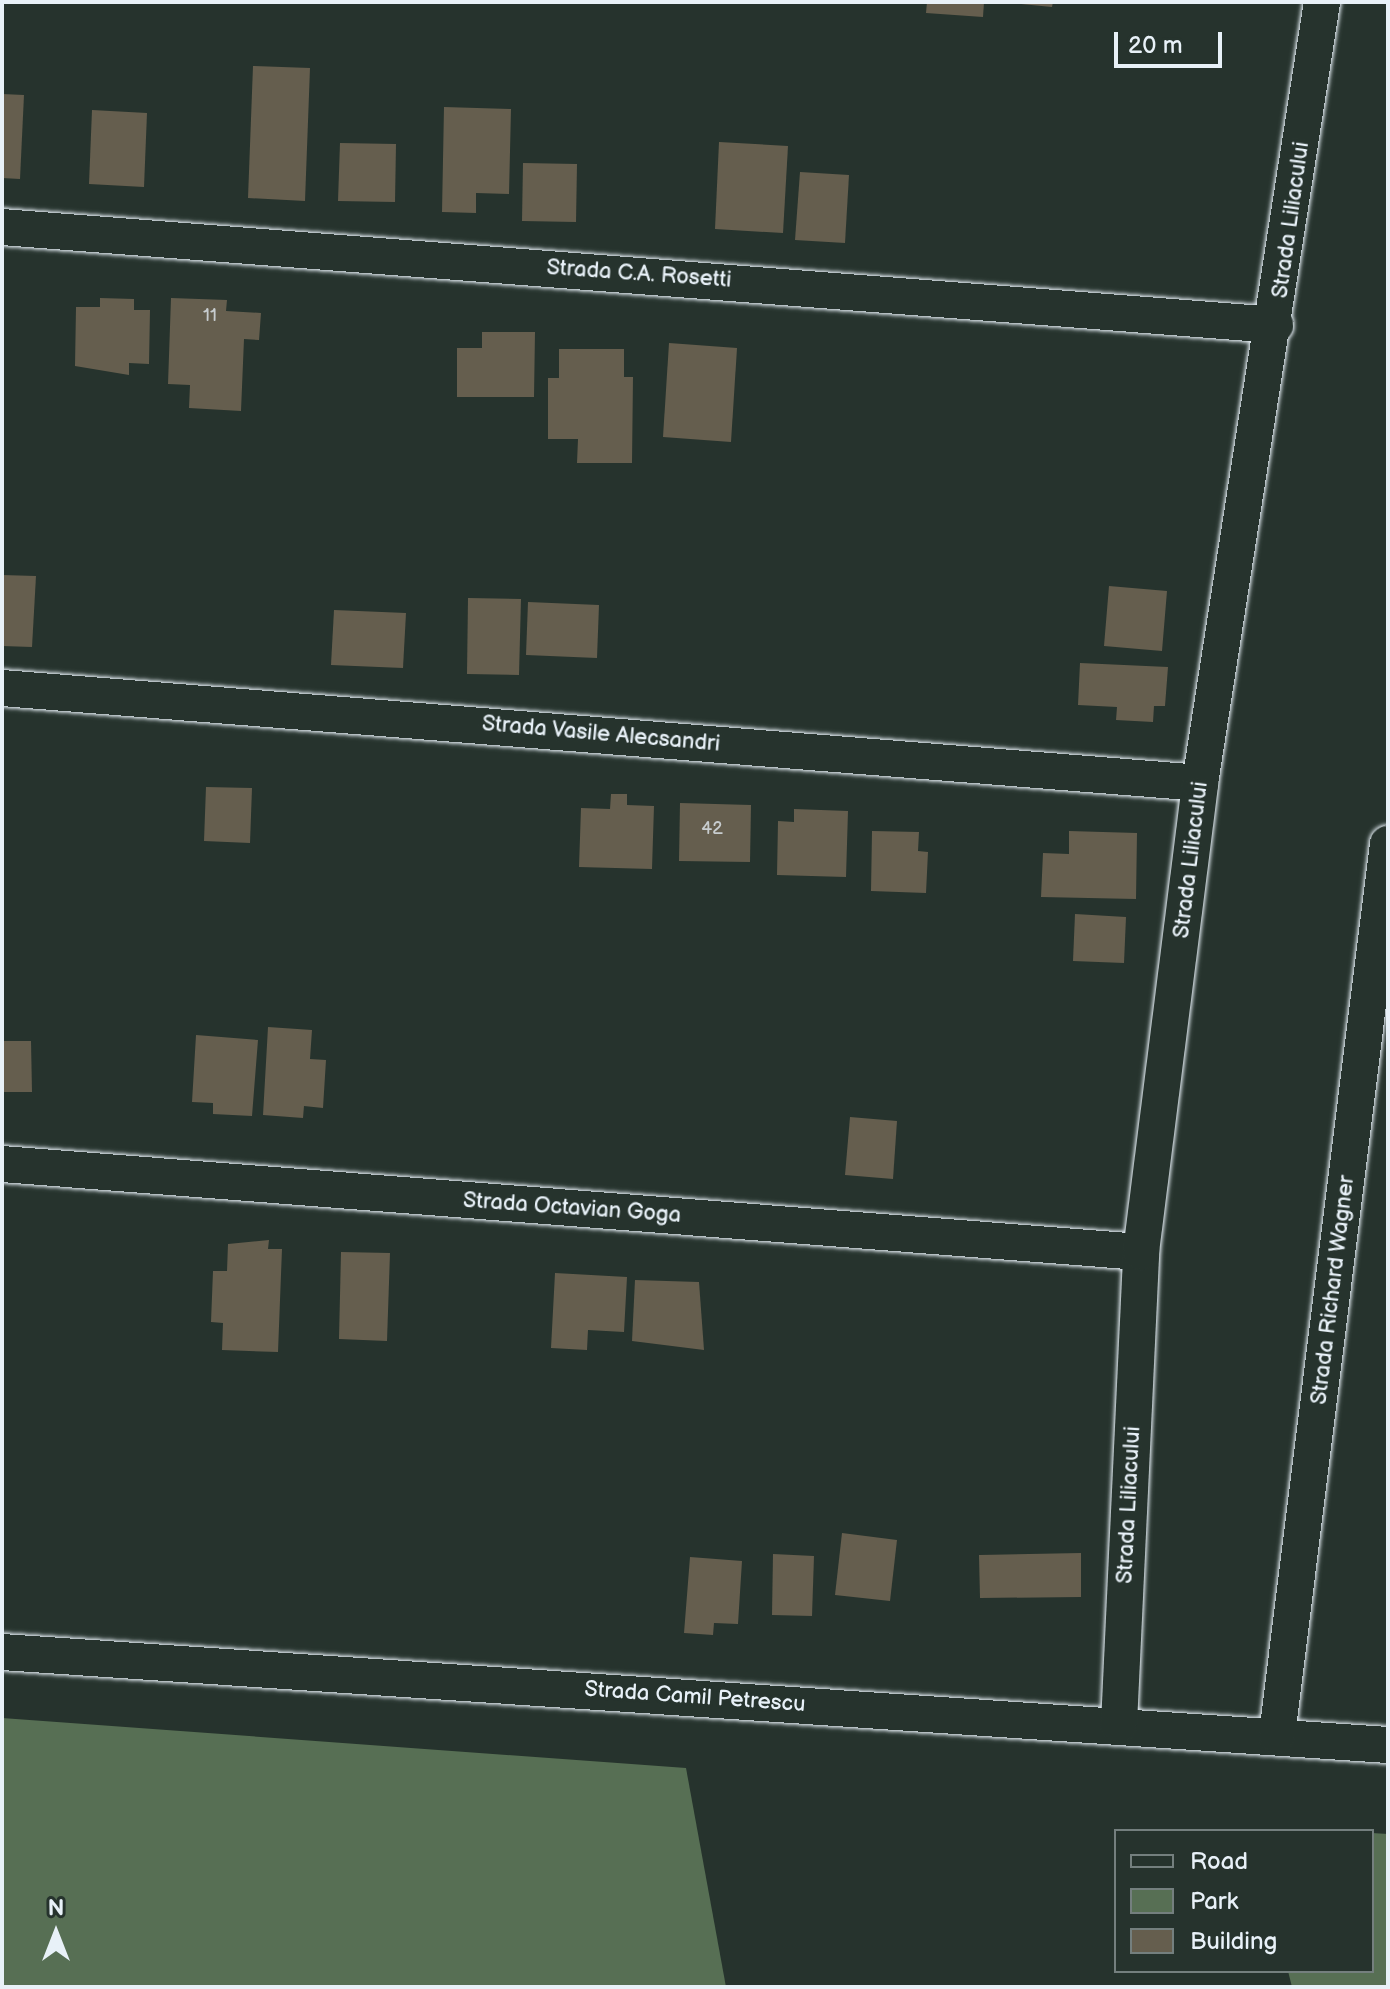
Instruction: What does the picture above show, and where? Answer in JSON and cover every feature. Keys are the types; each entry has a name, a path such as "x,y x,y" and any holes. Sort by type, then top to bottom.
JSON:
{"street":[{"name":"Strada Liliacului","path":"1119,1724 1141,1252 1200,783 1275,325 1322,2"},
{"name":"Strada C.A. Rosetti","path":"2,227 1275,325"},
{"name":"Strada Vasile Alecsandri","path":"2,688 1200,783"},
{"name":"Strada Richard Wagner","path":"1277,1735 1388,844"},
{"name":"Strada Octavian Goga","path":"2,1164 1141,1252"},
{"name":"Strada Camil Petrescu","path":"2,1652 1119,1724 1388,1745"}],"green space":[{"path":"2,1718 686,1768 726,1987 2,1987"},
{"path":"1374,1833 1388,1834 1388,1987 1292,1987 1288,1973 1374,1973"}],"building":[{"path":"927,2 984,2 983,17 926,13"},
{"path":"1001,2 1053,2 1052,7"},
{"path":"253,66 310,68 305,201 248,198"},
{"path":"2,94 24,95 20,179 2,178"},
{"path":"444,107 511,109 509,194 476,193 476,213 442,212"},
{"path":"92,110 147,113 144,187 89,184"},
{"path":"719,142 788,146 783,233 715,229"},
{"path":"340,143 396,144 395,202 338,201"},
{"path":"523,163 577,164 576,222 522,221"},
{"path":"800,172 849,175 845,243 795,240"},
{"path":"100,298 134,299 134,310 150,310 149,364 129,363 129,375 75,366 76,307 100,307"},
{"path":"171,298 227,300 226,311 261,313 259,340 244,339 241,411 189,408 190,385 168,384"},
{"path":"482,332 535,332 534,397 457,397 457,348 482,348"},
{"path":"669,343 737,348 731,442 663,437"},
{"path":"559,349 624,349 624,377 633,377 632,463 577,463 578,439 548,439 548,378 559,378"},
{"path":"2,575 36,576 32,647 2,646"},
{"path":"1109,586 1167,591 1162,651 1104,646"},
{"path":"468,598 521,599 519,675 467,674"},
{"path":"528,602 599,605 597,658 526,655"},
{"path":"334,610 406,613 403,668 331,665"},
{"path":"1080,663 1168,667 1165,706 1154,706 1153,722 1116,720 1117,707 1078,705"},
{"path":"206,787 252,788 250,843 204,841"},
{"path":"611,794 627,794 627,805 654,806 652,869 579,867 581,808 610,809"},
{"path":"680,803 751,805 750,862 679,861"},
{"path":"794,809 848,811 846,877 777,875 778,821 794,822"},
{"path":"872,831 919,832 918,851 928,852 926,893 871,891"},
{"path":"1069,831 1137,833 1136,899 1041,897 1043,853 1069,854"},
{"path":"1075,914 1126,917 1124,963 1073,961"},
{"path":"268,1027 312,1030 310,1059 326,1060 323,1108 304,1106 303,1118 263,1115"},
{"path":"196,1035 258,1040 252,1116 213,1114 213,1103 192,1102"},
{"path":"2,1041 31,1041 32,1092 2,1092"},
{"path":"850,1117 897,1121 893,1179 845,1175"},
{"path":"269,1240 268,1249 282,1249 278,1352 222,1350 223,1323 211,1322 213,1271 227,1271 228,1244"},
{"path":"341,1252 390,1253 387,1341 339,1339"},
{"path":"555,1273 627,1277 624,1332 588,1330 587,1350 551,1348"},
{"path":"635,1280 699,1282 704,1350 632,1341"},
{"path":"842,1533 897,1540 890,1601 835,1595"},
{"path":"1081,1553 1081,1597 980,1598 979,1555"},
{"path":"773,1554 814,1556 812,1616 772,1615"},
{"path":"690,1557 742,1561 738,1624 714,1623 713,1635 684,1633"}]}
